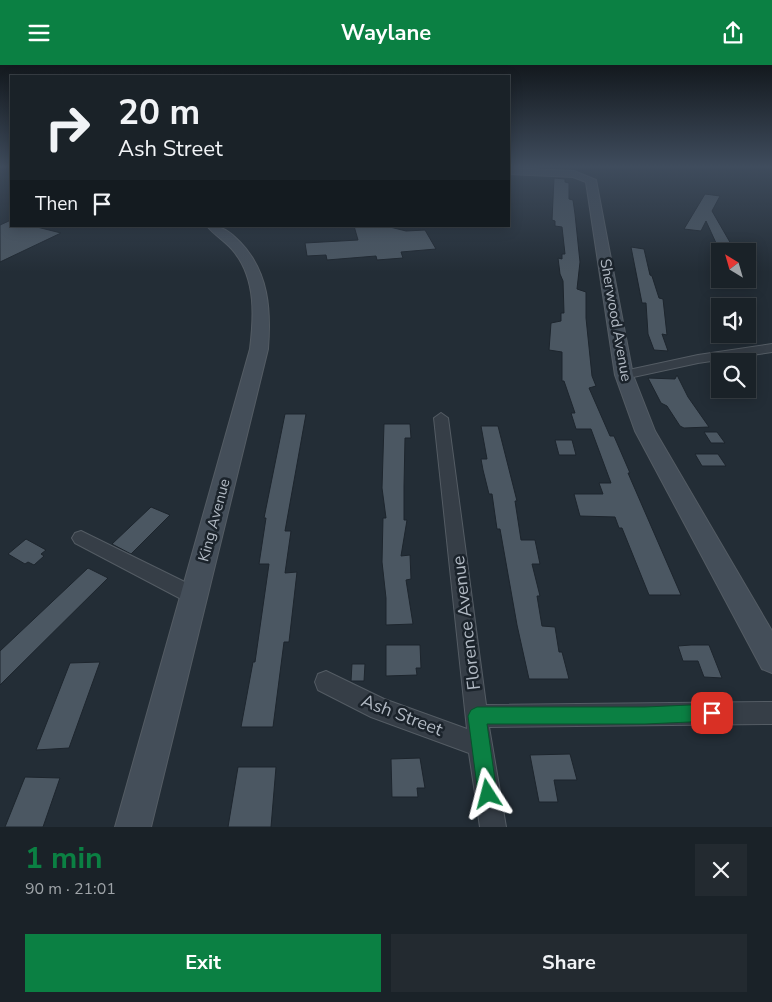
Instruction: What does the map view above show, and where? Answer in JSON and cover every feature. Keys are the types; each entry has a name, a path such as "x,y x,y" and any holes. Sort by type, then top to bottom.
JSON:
{"street":[{"name":"Sherwood Avenue","path":"595,202 624,375 645,431 772,659"},
{"name":"King Avenue","path":"133,827 259,349 262,327 262,307 255,274 240,250 214,227"},
{"path":"624,375 698,359 772,348"},
{"name":"Florence Avenue","path":"441,418 480,745 493,827"},
{"path":"81,538 194,596"},
{"name":"Ash Street","path":"326,682 379,709 480,745"},
{"path":"477,716 772,713"}],"building":[{"path":"553,202 573,202 580,262 577,289 586,292 586,318 592,376 596,386 589,388 610,436 614,436 681,595 649,595 622,528 619,528 615,517 580,516 574,494 603,494 599,483 611,483 591,429 576,429 571,413 575,413 564,381 562,381 562,352 549,350 551,323 561,321 561,313 564,313 563,281 558,258 562,259 562,254 565,254 562,227 555,226 555,221 552,220"},
{"path":"700,202 717,202 712,211 730,243 716,243 706,221 701,231 684,229"},
{"path":"10,220 10,227 37,227 61,233 0,262 0,225"},
{"path":"354,227 390,227 406,231 425,230 436,249 401,252 403,258 377,260 376,256 327,260 326,255 307,256 305,243 358,240"},
{"path":"631,247 644,249 650,275 659,298 663,299 667,335 662,334 668,351 654,350 648,334 646,303 642,303"},
{"path":"677,375 688,397 709,427 684,428 680,426 667,406 661,403 648,378 675,379"},
{"path":"285,414 306,414 285,531 291,531 285,573 297,572 289,642 284,642 273,727 241,727 253,662 255,662 269,564 259,564 266,518 264,518"},
{"path":"384,424 410,424 411,438 405,438 404,520 407,520 401,556 410,555 411,579 406,580 413,624 386,625 386,598 382,562 383,518 386,518 382,488"},
{"path":"481,426 498,426 517,501 515,501 521,540 535,540 540,564 532,564 540,596 537,596 542,626 555,627 559,652 562,652 569,679 529,679 517,625 500,529 497,529 492,494 489,494 483,470 481,459 487,459"},
{"path":"704,432 717,432 725,443 711,443"},
{"path":"555,440 572,440 576,455 559,455"},
{"path":"695,454 718,454 726,466 702,466"},
{"path":"151,507 170,515 131,554 112,544"},
{"path":"26,539 46,550 41,554 44,556 34,565 28,562 25,564 8,554"},
{"path":"88,568 108,578 0,685 0,651"},
{"path":"386,645 420,645 421,668 416,668 417,675 386,676"},
{"path":"709,645 722,678 704,677 698,661 683,661 678,646"},
{"path":"100,662 69,748 36,750 70,663"},
{"path":"352,664 365,664 364,681 351,681"},
{"path":"570,754 577,780 554,780 558,802 539,802 530,755"},
{"path":"420,758 425,788 417,788 418,797 392,797 391,759"},
{"path":"238,767 276,767 271,827 228,827"},
{"path":"25,777 60,778 43,827 5,827"}],"route":[{"path":"488,794 477,716 712,713"}]}
